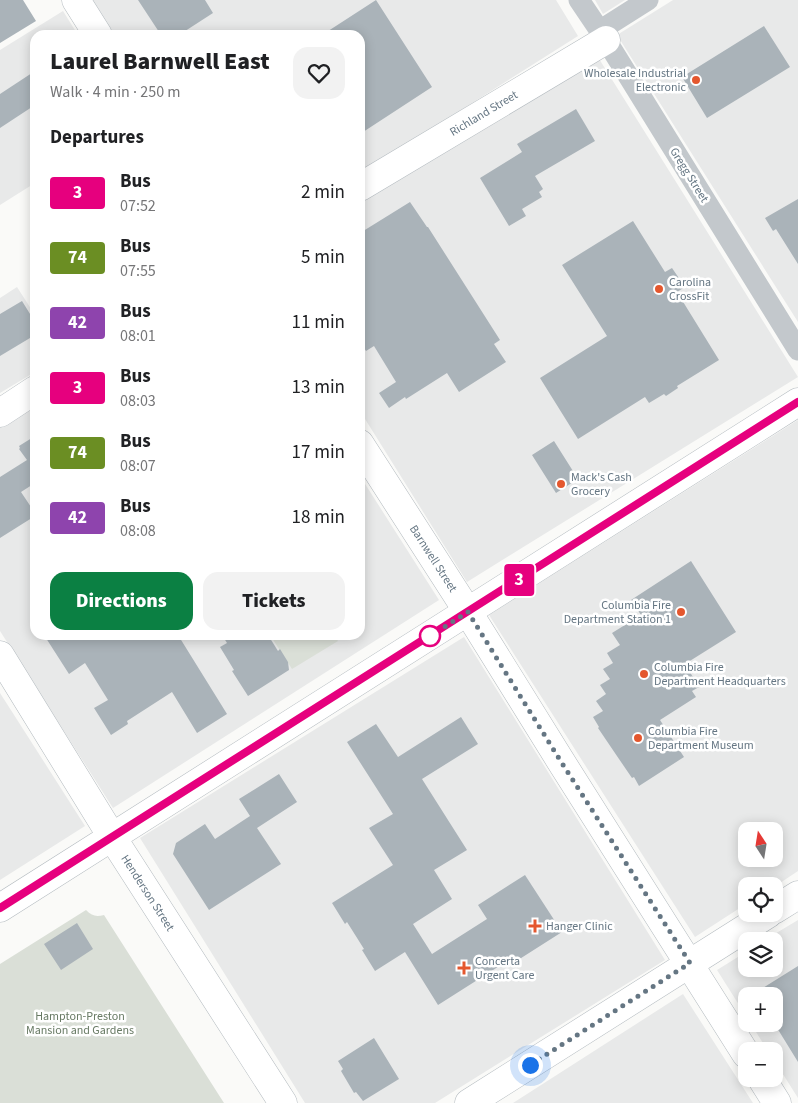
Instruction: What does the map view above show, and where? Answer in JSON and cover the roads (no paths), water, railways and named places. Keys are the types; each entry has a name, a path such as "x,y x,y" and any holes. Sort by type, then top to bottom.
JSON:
{"street":[{"path":"76,0 95,30"},
{"name":"Gregg Street","path":"579,0 798,350"},
{"name":"Richland Street","path":"365,184 602,35 648,0"},
{"path":"0,413 30,393"},
{"path":"0,908 798,402"},
{"name":"Barnwell Street","path":"365,452 739,1042"},
{"name":"Henderson Street","path":"0,655 112,837 283,1103"},
{"path":"783,904 798,895"},
{"path":"469,1103 755,922"},
{"path":"767,1087 777,1103"}],"place":[{"name":"Wholesale Industrial Electronic","path":"696,80"},
{"name":"Carolina CrossFit","path":"659,289"},
{"name":"Mack's Cash Grocery","path":"561,484"},
{"name":"Columbia Fire Department Station 1","path":"681,612"},
{"name":"Columbia Fire Department Headquarters","path":"644,674"},
{"name":"Columbia Fire Department Museum","path":"638,738"},
{"name":"Hanger Clinic","path":"535,926"},
{"name":"Concerta Urgent Care","path":"464,968"}],"park label":[{"name":"Hampton-Preston Mansion and Gardens","path":"80,1023"}]}
